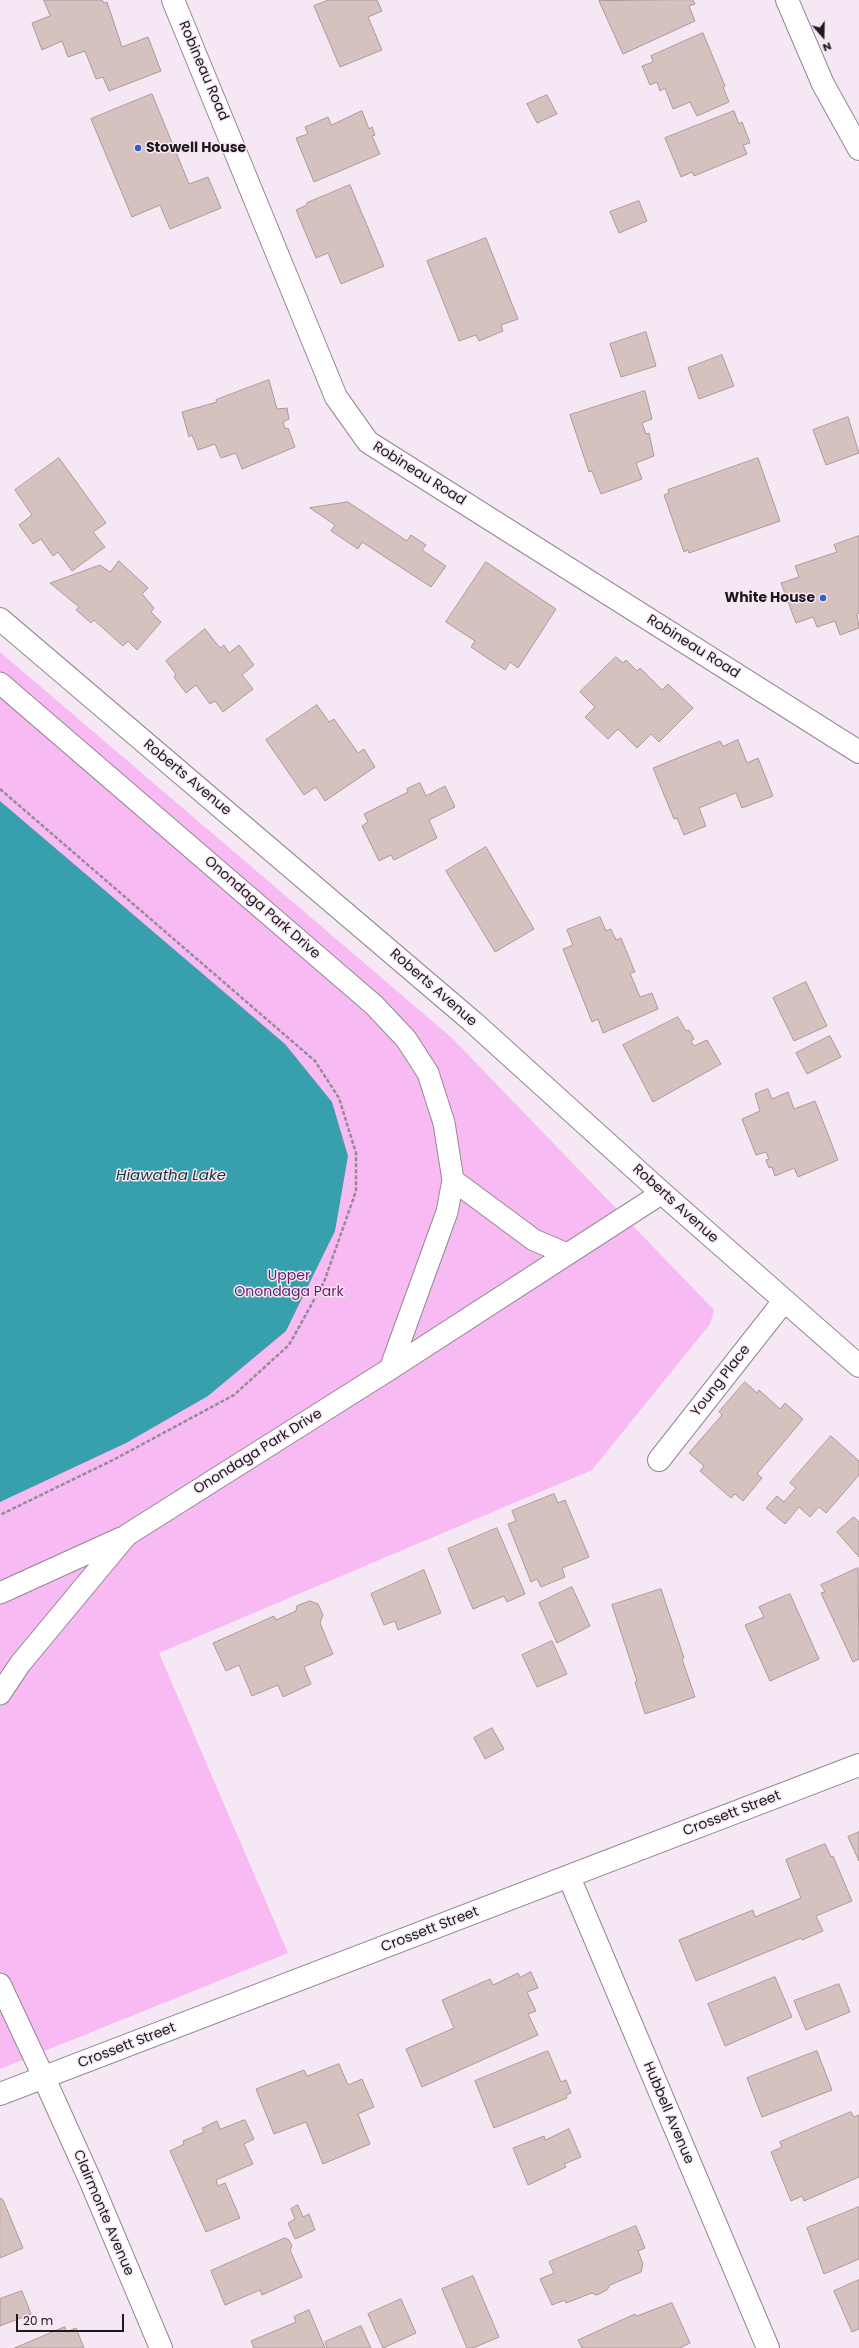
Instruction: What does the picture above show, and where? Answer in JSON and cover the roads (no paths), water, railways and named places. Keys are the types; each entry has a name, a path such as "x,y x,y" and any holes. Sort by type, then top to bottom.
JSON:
{"street":[{"name":"Robineau Road","path":"173,0 336,397 368,442 859,752"},
{"path":"787,0 823,84 859,149"},
{"name":"Roberts Avenue","path":"0,619 474,1022 662,1193 784,1302 859,1366"},
{"name":"Young Place","path":"659,1460 784,1302"},
{"name":"Crossett Street","path":"0,2094 859,1765"},
{"name":"Hubbell Avenue","path":"569,1877 768,2348"},
{"name":"Clairmonte Avenue","path":"44,2078 92,2182 161,2348"}],"lane":[{"name":"Onondaga Park Drive","path":"0,683 374,1005 406,1039 428,1073 444,1122 453,1180 447,1212 390,1369"},
{"path":"453,1180 534,1240 567,1254"},
{"name":"Onondaga Park Drive","path":"0,1593 127,1535 390,1369 662,1193"},
{"name":"Onondaga Park Drive","path":"0,1694 20,1664 127,1535"},
{"path":"0,1984 44,2078"}],"water":[{"name":"Hiawatha Lake","path":"0,801 285,1044 332,1102 348,1156 335,1231 286,1331 208,1396 126,1443 0,1502"}],"place":[{"name":"Stowell House","path":"138,148"},
{"name":"White House","path":"823,598"}],"park label":[{"name":"Upper Onondaga Park","path":"289,1284"}]}
